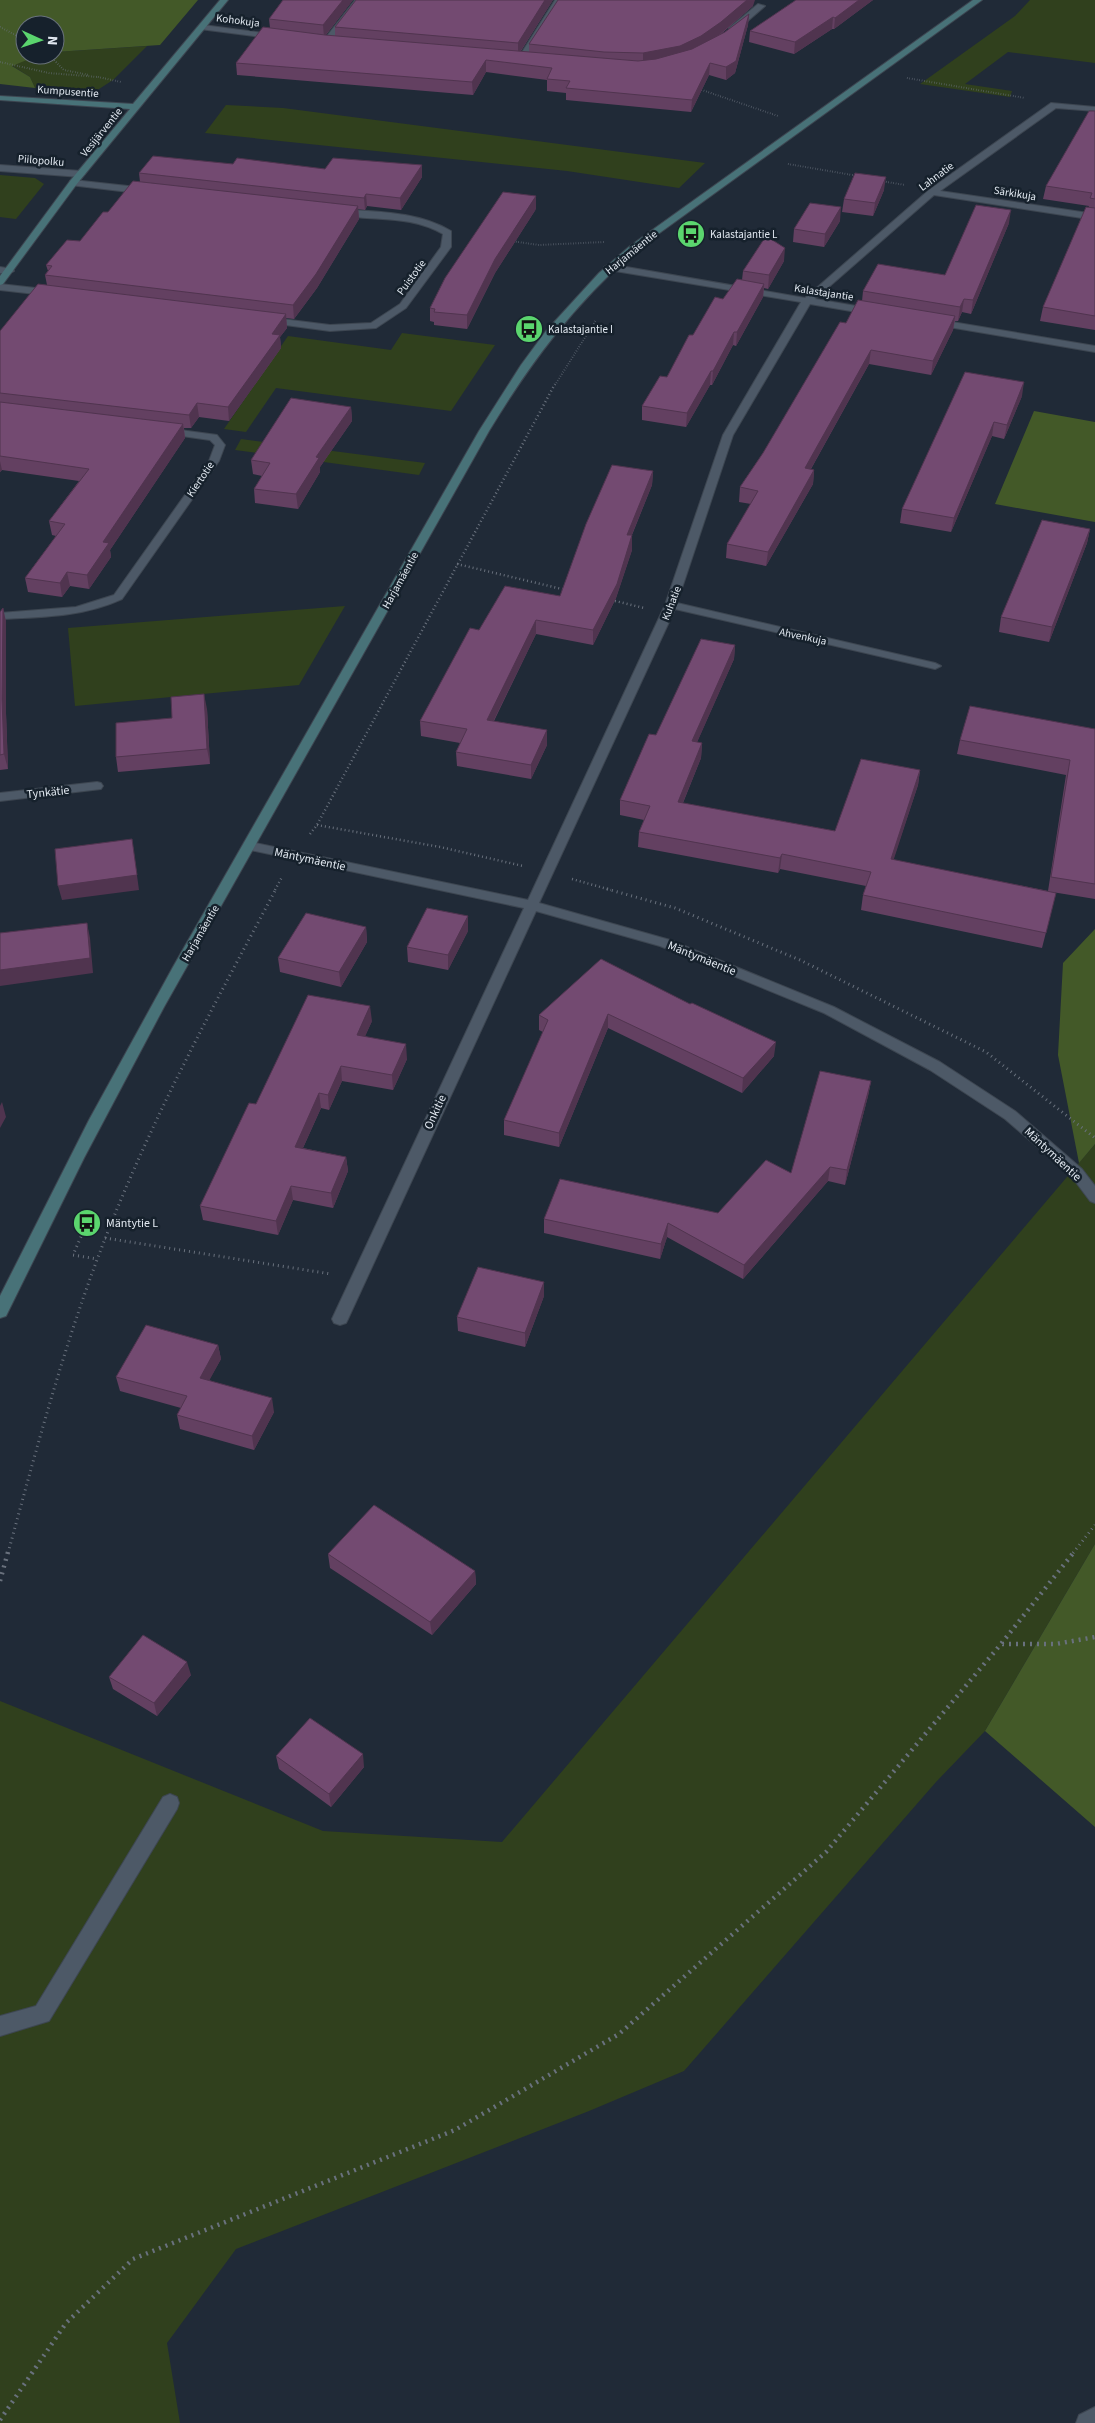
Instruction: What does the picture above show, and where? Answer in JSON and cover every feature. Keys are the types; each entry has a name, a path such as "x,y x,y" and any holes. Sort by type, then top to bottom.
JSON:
{"street":[{"name":"Vesijärventie","path":"0,282 4,270 80,174 224,0"},
{"path":"326,43 360,0"},
{"path":"521,60 559,0"},
{"name":"Harjamäentie","path":"0,1312 47,1215 157,1006 250,846 479,439 538,345 565,312 610,267 633,248 978,0"},
{"path":"722,39 762,6"},
{"name":"Kohokuja","path":"203,27 288,38"},
{"path":"317,42 336,44"},
{"path":"512,59 531,61"},
{"name":"Kumpusentie","path":"0,98 136,107"},
{"path":"1054,105 1095,109"},
{"name":"Lahnatie","path":"807,301 932,192 1054,105"},
{"name":"Piilopolku","path":"0,168 80,174"},
{"path":"73,183 161,193"},
{"name":"Särkikuja","path":"932,192 1095,217"},
{"name":"Puistotie","path":"252,318 330,328 350,329 373,326 403,306 446,247 448,233 439,226 414,220 326,210"},
{"name":"Kalastajantie","path":"610,267 884,314"},
{"path":"0,287 68,295"},
{"name":"Kuhatie","path":"531,905 671,605 728,435 807,301"},
{"path":"922,320 1095,349"},
{"name":"Kiertotie","path":"0,616 79,610 104,604 118,597 214,461 220,445 214,437 151,429"},
{"name":"Ahvenkuja","path":"671,605 935,666"},
{"name":"Tynkätie","path":"0,797 97,786"},
{"name":"Mäntymäentie","path":"250,846 531,905 665,943 829,1010 935,1066 1010,1115 1076,1173 1095,1197"},
{"name":"Onkitie","path":"340,1319 531,905"},
{"path":"0,2026 42,2014 170,1804"},
{"path":"1087,2423 1095,2418"}],"path":[{"path":"0,27 15,35"},
{"path":"0,62 34,73 98,77"},
{"path":"59,65 64,70 124,83"},
{"path":"900,83 915,72"},
{"path":"906,78 1019,97 1054,105"},
{"path":"692,87 719,94 802,125"},
{"path":"792,158 785,163 863,177"},
{"path":"873,179 922,188 932,192"},
{"path":"503,240 539,245 609,242 633,248"},
{"path":"0,1581 61,1361 97,1258 180,1070 293,855 317,825 557,381 598,316"},
{"path":"457,564 570,590"},
{"path":"608,599 655,610 671,605"},
{"path":"87,1222 73,1255 97,1258"},
{"path":"105,1238 358,1279"},
{"path":"0,2420 66,2323 133,2258 454,2130 619,2034 826,1852 930,1726 1001,1644 1095,1525"},
{"path":"1001,1644 1056,1644 1095,1638"}],"green space":[{"path":"0,0 198,0 160,45 65,51 65,15 15,15 15,65 12,66 30,77 35,88 0,84"},
{"path":"1030,0 1095,0 1095,63 1008,52 965,84 1012,91 1010,97 920,84 1015,16"},
{"path":"147,46 113,80 96,91 35,88 30,77 11,65 65,65 65,51"},
{"path":"226,105 283,108 705,163 679,188 567,171 205,133"},
{"path":"0,175 35,178 44,184 16,219 0,217"},
{"path":"402,333 495,345 451,411 276,388 246,432 224,429 288,336 391,350"},
{"path":"1034,411 1095,422 1095,522 995,504"},
{"path":"241,439 425,463 419,475 235,450"},
{"path":"345,606 299,685 75,706 68,628"},
{"path":"1095,929 1095,1144 1079,1163 1058,1055 1063,963"},
{"path":"1095,1144 1095,1544 985,1731 936,1782 684,2071 589,2111 236,2249 167,2343 180,2423 0,2423 0,1701 323,1831 502,1842"},
{"path":"1095,1544 1095,1827 985,1731"}],"building":[{"path":"283,0 343,0 323,25 269,19"},
{"path":"356,0 545,0 518,43 335,27"},
{"path":"558,0 747,0 701,36 680,46 643,53 604,52 529,44"},
{"path":"796,0 859,0 835,18 833,17 795,42 750,31"},
{"path":"749,14 736,61 726,67 710,63 692,100 566,88 570,81 547,79 552,68 486,60 472,82 236,63 263,27 325,35 638,61 656,59 692,49 725,32"},
{"path":"1089,111 1095,111 1095,199 1090,198 1092,193 1046,186"},
{"path":"153,156 233,164 237,158 325,169 333,158 422,165 400,198 366,194 364,198 139,173"},
{"path":"855,173 886,177 875,203 844,199"},
{"path":"133,181 358,206 316,274 293,305 45,275 52,266 46,265 67,240 80,241 103,212 108,212"},
{"path":"503,192 536,196 495,259 467,315 434,312 435,309 430,308 445,278"},
{"path":"810,203 841,207 825,234 794,229"},
{"path":"976,205 1011,210 973,300 964,299 960,307 863,291 878,264 945,275"},
{"path":"1086,207 1095,208 1095,316 1043,307"},
{"path":"766,236 785,248 769,275 743,271"},
{"path":"737,279 764,284 687,413 642,406 660,376 667,377 689,335 693,335 715,297 723,299"},
{"path":"38,284 286,314 272,334 280,335 228,407 197,403 189,415 0,393 0,331"},
{"path":"858,300 955,316 933,361 871,350 805,468 814,470 768,552 727,544 758,491 740,487 763,453 840,322 846,323"},
{"path":"965,372 1024,382 1007,425 994,422 954,518 902,509"},
{"path":"291,398 351,407 316,457 319,458 296,494 254,489 270,463 251,460"},
{"path":"0,402 183,424 103,542 109,543 87,575 67,572 60,583 25,578 65,524 49,521 89,469 0,456"},
{"path":"612,465 653,471 627,535 632,535 617,584 593,630 536,620 487,720 547,730 531,765 456,752 467,729 420,721 470,628 479,630 505,586 560,596 586,524"},
{"path":"1042,520 1090,529 1052,627 1001,617"},
{"path":"3,608 2,699 4,754 0,755 0,612"},
{"path":"701,639 735,645 692,741 702,743 678,802 835,831 861,759 920,770 891,859 1056,893 1046,933 863,895 871,872 782,854 780,858 639,832 650,806 620,800 649,734 656,735"},
{"path":"204,694 207,749 116,757 116,723 172,718 171,697"},
{"path":"970,706 1095,729 1095,884 1051,877 1070,760 960,740"},
{"path":"132,839 137,875 58,886 55,849"},
{"path":"427,908 468,916 448,955 407,947"},
{"path":"306,913 366,927 339,972 278,958"},
{"path":"87,923 90,958 0,970 0,933"},
{"path":"601,959 690,1004 692,1003 776,1042 743,1078 608,1014 559,1133 504,1120 548,1020 539,1015"},
{"path":"308,995 370,1006 357,1035 406,1044 392,1075 341,1066 328,1095 319,1093 295,1147 346,1157 331,1193 291,1186 276,1221 200,1206 249,1103 256,1104"},
{"path":"820,1071 871,1081 847,1170 830,1167 744,1265 668,1223 661,1244 544,1219 560,1179 718,1213 766,1160 791,1173"},
{"path":"478,1267 544,1282 525,1333 457,1317"},
{"path":"146,1325 218,1345 200,1378 272,1398 252,1436 177,1415 187,1396 116,1377"},
{"path":"374,1505 475,1571 430,1622 328,1554"},
{"path":"143,1635 187,1662 154,1703 109,1677"},
{"path":"310,1718 363,1754 329,1794 276,1756"}],"place":[{"name":"Kalastajantie L","path":"691,234"},
{"name":"Kalastajantie I","path":"529,329"},
{"name":"Mäntytie L","path":"87,1223"}]}
